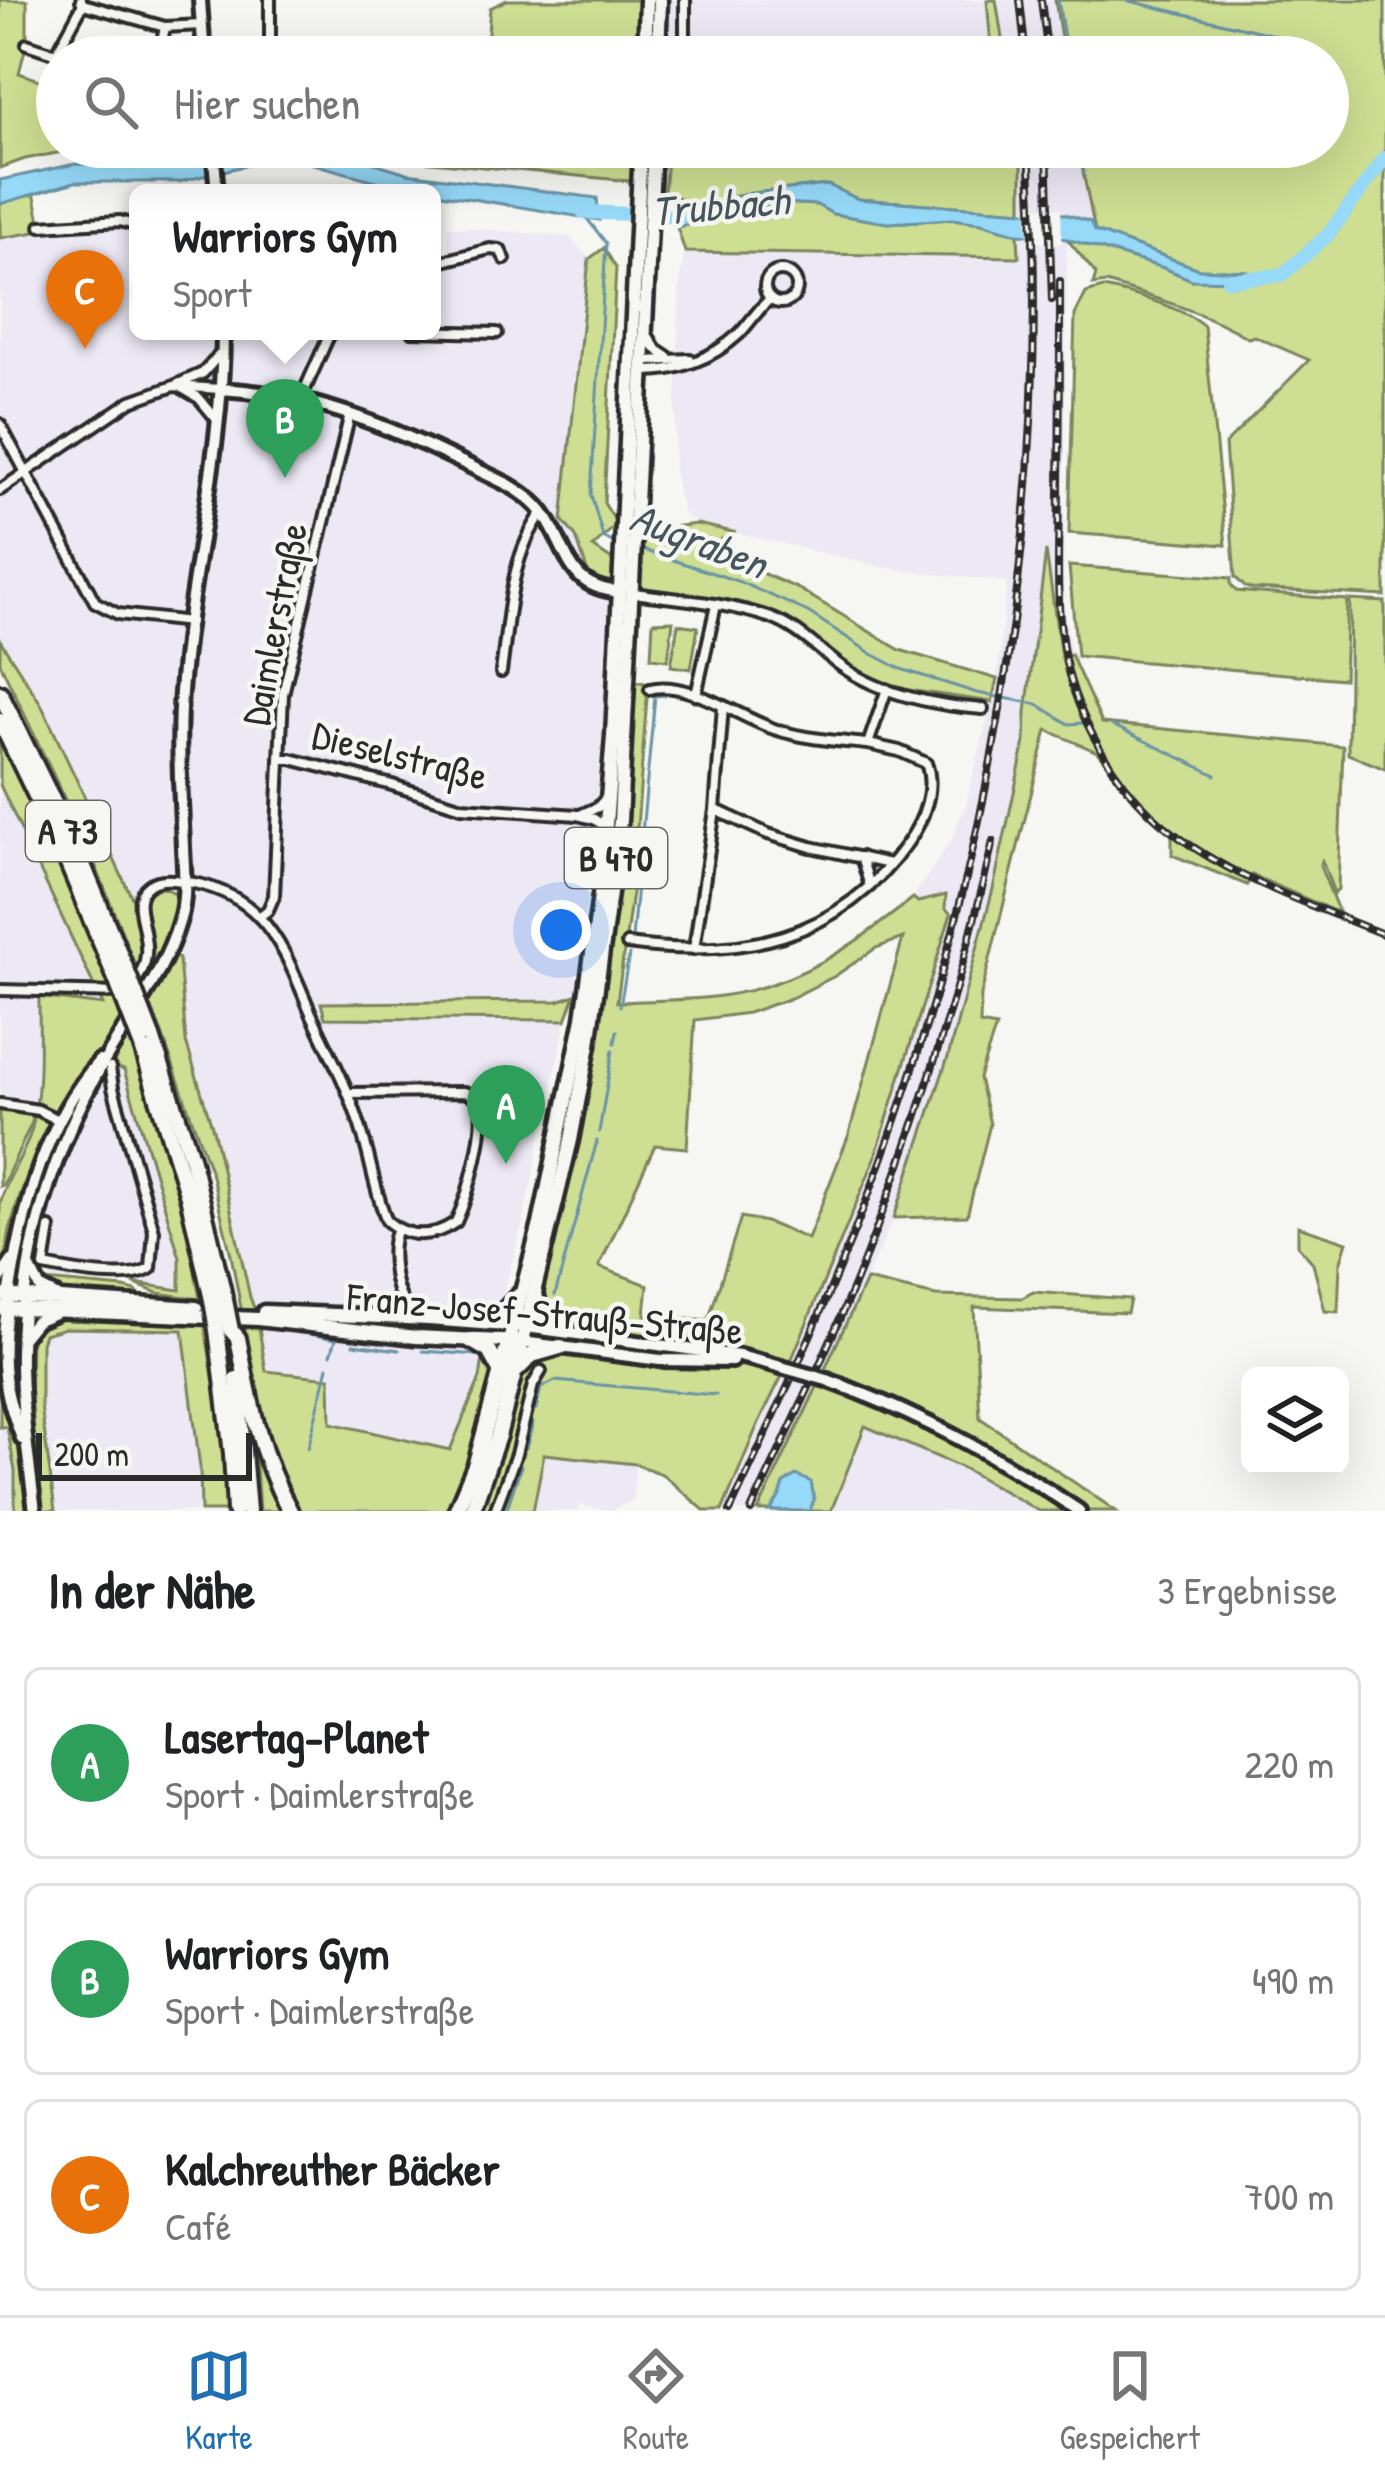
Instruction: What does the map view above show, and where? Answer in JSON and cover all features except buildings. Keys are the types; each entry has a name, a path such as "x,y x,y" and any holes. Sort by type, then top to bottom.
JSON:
{"highway":[{"name":"A 73","path":"0,693 76,848 192,1160 224,1330 248,1511"},
{"name":"A 73","path":"0,721 122,976"},
{"name":"A 73","path":"224,1330 235,1511"},
{"path":"224,1330 238,1338 254,1424 290,1511"},
{"path":"460,1510 518,1334"},
{"path":"470,1340 489,1351 508,1373"},
{"path":"508,1373 532,1355 560,1347"}],"main road":[{"path":"200,0 202,36"},
{"path":"646,36 647,0"},
{"path":"659,36 660,0"},
{"name":"B 470","path":"644,168 646,187"},
{"name":"B 470","path":"630,527 641,237 650,168"},
{"name":"B 470","path":"518,1334 589,1045 612,890 625,759 627,569 642,400 637,366 645,329 641,237"},
{"path":"35,1511 26,1454 21,1340 29,1265 48,1188 92,1082 165,960 181,917 180,694 218,421 224,340"},
{"path":"221,389 301,398 350,412 509,485 542,512 576,573 594,587 626,593"},
{"name":"B 470","path":"530,1288 593,950 626,593"},
{"path":"26,1454 4,1377 4,1302 28,1197 58,1121 117,1040"},
{"path":"0,1280 14,1258"},
{"path":"21,1340 35,1321 62,1305 40,1288 29,1265"},
{"path":"480,1322 530,1288 541,1313 570,1334"},
{"name":"Franz-Josef-Strauß-Straße","path":"4,1302 480,1322 560,1347 660,1360 763,1362"},
{"name":"Franz-Josef-Strauß-Straße","path":"62,1305 258,1319 416,1337 470,1340 570,1334 763,1362"},
{"path":"349,1329 352,1322 367,1316"},
{"path":"763,1362 890,1404 955,1435 1079,1511"}],"street":[{"path":"270,0 270,36"},
{"path":"685,0 685,36"},
{"path":"65,36 82,2 165,27 201,25"},
{"path":"163,36 165,27"},
{"path":"27,44 36,47"},
{"path":"41,226 129,224"},
{"path":"441,262 490,249 500,250 505,259"},
{"path":"785,272 794,278 797,292 791,300 782,303 770,298 766,288 770,276 785,272"},
{"path":"642,400 651,383 666,371 720,349 739,334 770,298"},
{"path":"645,329 656,349 675,360"},
{"path":"441,332 496,333"},
{"path":"301,398 327,340"},
{"path":"0,490 131,400 203,373 223,350"},
{"path":"637,366 699,358"},
{"path":"637,366 666,371"},
{"path":"174,386 221,389"},
{"path":"174,386 199,398 218,421"},
{"name":"Daimlerstraße","path":"259,917 274,896 283,694 350,412"},
{"path":"0,424 100,607 118,614 190,622"},
{"path":"501,672 522,549 542,512"},
{"path":"626,593 716,605 773,619 805,637 844,669 887,689 933,703 983,709"},
{"path":"695,695 716,605"},
{"path":"627,944 694,949 735,946 796,933 839,913 891,864 928,799 926,763 899,752 776,730 695,695 664,686 650,689"},
{"path":"868,744 887,689"},
{"path":"694,949 716,810 723,706"},
{"name":"Dieselstraße","path":"280,759 392,784 462,806 578,815 594,819 606,830"},
{"path":"578,815 598,807 609,794"},
{"path":"716,810 812,848 891,864"},
{"path":"861,857 870,886"},
{"path":"0,990 126,992 148,957 139,907 142,892 151,883 202,884 233,897 259,917 291,966 349,1093 387,1221 404,1233 425,1234 456,1222 474,1160 482,1104 464,1092 349,1093"},
{"path":"50,1228 44,1266 95,1275 144,1274 151,1268 154,1231 110,1068"},
{"path":"0,1104 38,1110 72,1128"},
{"path":"397,1229 392,1246 398,1288 406,1306 429,1319"},
{"path":"496,1511 517,1454 533,1385 542,1371"}],"shaded area":[{"path":"670,0 987,0 990,36 669,36"},
{"path":"996,0 1055,0 1061,36 1002,36"},
{"path":"1022,168 1082,168 1091,222 1065,214 1022,211"},
{"path":"447,226 570,237 589,259 562,520 576,536 588,573 615,583 575,995 558,1001 322,1003 398,1020 566,1020 522,1225 481,1360 480,1378 451,1450 330,1423 266,1371 214,1133 186,1042 179,960 163,952 41,704 0,640 0,238 129,228 129,340 441,340 441,257 449,255"},
{"path":"1018,234 1067,239 1063,600 1071,655 1061,658 1054,619 1026,712 1025,742 993,889 948,1057 894,1218 758,1511 722,1511 758,1424 799,1345 875,1158 919,1022 950,914 913,898 952,839 967,801 997,679 1007,582 892,569 697,524 683,513 674,470 685,252 1018,257"},
{"path":"0,785 104,1006 39,997 34,1122 27,1149 0,1205"},
{"path":"108,1064 124,1070 180,1258 181,1290 58,1280 41,1268 45,1214 58,1172"},
{"path":"65,1328 184,1330 201,1511 55,1511 41,1406 41,1343 44,1334"},
{"path":"865,1426 963,1468 1039,1511 831,1511"},
{"path":"0,1427 6,1427 15,1471 14,1511 0,1511"},
{"path":"543,1454 635,1464 633,1500 610,1511 579,1505 579,1511 533,1511"}],"green space":[{"path":"0,0 27,0 27,42 19,73 36,79 36,157 0,168"},
{"path":"507,0 640,0 639,36 487,36 490,8"},
{"path":"987,0 996,0 1002,36 990,36"},
{"path":"1055,0 1385,0 1385,596 1252,589 1235,577 1225,444 1309,360 1179,306 1106,283 1093,285 1096,274 1067,239 1192,280 1245,271 1199,269 1095,231 1082,168 1349,168 1349,36 1061,36"},
{"path":"494,168 632,168 631,181"},
{"path":"666,168 1022,168 1022,211 858,199 828,185 743,194 703,208 664,192"},
{"path":"34,192 42,231 0,238 0,204"},
{"path":"783,203 818,205 833,214 888,223 952,219 982,223 1018,234 1019,257 685,252 677,227"},
{"path":"604,248 616,268 604,503 617,524 593,547 618,564 615,583 600,582 588,573 576,537 562,520 589,259"},
{"path":"1103,288 1171,307 1204,326 1226,545 1069,533 1075,315 1086,293"},
{"path":"697,524 733,532 706,549 799,589 900,650 997,679 992,702 887,687 772,614 685,593 639,589 643,530"},
{"path":"1046,551 1061,657 1071,655 1102,723 1343,746 1338,889 1334,893 1322,861 1320,866 1339,913 1252,875 1247,885 1172,855 1172,834 1097,752 1047,730 981,995 980,1024 996,1027 979,1078 990,1124 967,1216 894,1218 948,1057 993,889 1025,742"},
{"path":"1069,566 1231,578 1236,591 1347,600 1344,679 1077,656"},
{"path":"1350,600 1385,602 1385,769 1348,754"},
{"path":"673,621 668,660 651,658 653,622"},
{"path":"678,624 698,627 691,669 671,666"},
{"path":"0,640 41,704 133,900 161,888 178,897 163,951 179,959 186,1042 214,1133 266,1371 330,1378 331,1423 450,1450 480,1378 484,1352 525,1367 552,1351 665,1365 766,1366 765,1371 782,1376 722,1511 705,1511 662,1474 635,1464 544,1454 533,1511 259,1511 248,1345 212,1176 91,854 0,663"},
{"path":"636,681 648,684 632,893 617,1002 708,998 775,983 847,947 913,898 918,902 946,895 945,908 951,914 875,1158 791,1361 557,1321 546,1313 541,1290 568,1177 619,892","holes":["903,938 849,1134 808,1239 741,1217 708,1321 645,1315 648,1285 599,1267 655,1145 687,1148 695,1020 748,1013 791,998 876,948"]},
{"path":"0,737 54,851 127,1027 166,1148 200,1299 157,1293 133,1283 180,1290 180,1258 124,1070 91,1059 36,1155 0,1272 0,1206 35,1112 39,997 103,1005 0,785"},
{"path":"575,995 566,1020 325,1018 321,1003 558,1001"},
{"path":"0,1108 30,1114 33,1120 0,1186"},
{"path":"1298,1226 1347,1242 1340,1264 1338,1312 1325,1311 1313,1263 1298,1246"},
{"path":"866,1280 936,1296 1022,1298 1033,1292 1130,1299 1127,1313 974,1307 980,1418 1116,1511 1039,1511 963,1468 865,1426 831,1511 758,1511 817,1387 824,1388 829,1373 824,1371"},
{"path":"45,1281 124,1288 139,1295 52,1290 41,1285"},
{"path":"56,1316 204,1321 220,1417 227,1511 201,1511 183,1330 65,1328 44,1334 41,1343 41,1406 55,1511 15,1511 15,1471 7,1427 0,1427 0,1368 13,1425 30,1422 31,1334"}],"water":[{"path":"56,168 236,168 179,182 75,182 0,204 0,180"},
{"path":"328,168 391,168 597,198 599,220 441,194 441,184 387,184"},
{"path":"828,185 858,199 1065,214 1091,222 1095,231 1199,269 1246,271 1241,281 1192,280 1067,239 952,219 888,223 833,214 817,205 762,206 677,227 676,207 703,208 743,194"},
{"path":"796,1475 811,1482 810,1511 770,1511 784,1483"}],"pier":[{"path":"1027,205 1061,208 1062,244 1028,241"}],"waterway":[{"path":"1058,0 1064,36"},
{"path":"1125,0 1275,35"},
{"name":"Trubbach","path":"1228,280 1282,275 1328,235 1385,158"},
{"path":"1083,168 1084,173"},
{"name":"Trubbach","path":"583,212 692,214"},
{"name":"Augraben","path":"585,216 606,243 591,495 603,537 616,544"},
{"name":"Augraben","path":"637,548 740,582 808,612 901,669 977,693 1037,704 1069,724 1083,723"},
{"path":"632,938 655,696 666,695"},
{"name":"Augraben","path":"1112,725 1216,775"},
{"path":"620,1006 629,955"},
{"path":"615,1043 617,1031"},
{"path":"599,1132 613,1050"},
{"path":"555,1295 597,1141"},
{"path":"277,1328 336,1339 331,1354"},
{"path":"353,1344 399,1350"},
{"path":"423,1351 478,1355"},
{"path":"308,1448 328,1367"},
{"path":"536,1409 541,1388 555,1381 716,1395"},
{"path":"526,1448 533,1423"},
{"path":"506,1511 521,1466"}],"railway":[{"path":"1020,0 1024,36"},
{"path":"1041,0 1045,36"},
{"path":"730,1511 828,1294 881,1162 957,915 1008,662 1023,534 1032,405 1030,168"},
{"path":"1048,168 1052,300"},
{"path":"1060,281 1059,606 1068,670 1083,715 1120,779 1176,835 1262,885 1385,935"},
{"path":"751,1511 831,1340 892,1187 955,991 993,841"}],"place":[{"name":"Kalchreuther Bäcker","path":"85,349"},
{"name":"Warriors Gym","path":"285,478"},
{"name":"Lasertag-Planet","path":"506,1164"}]}
